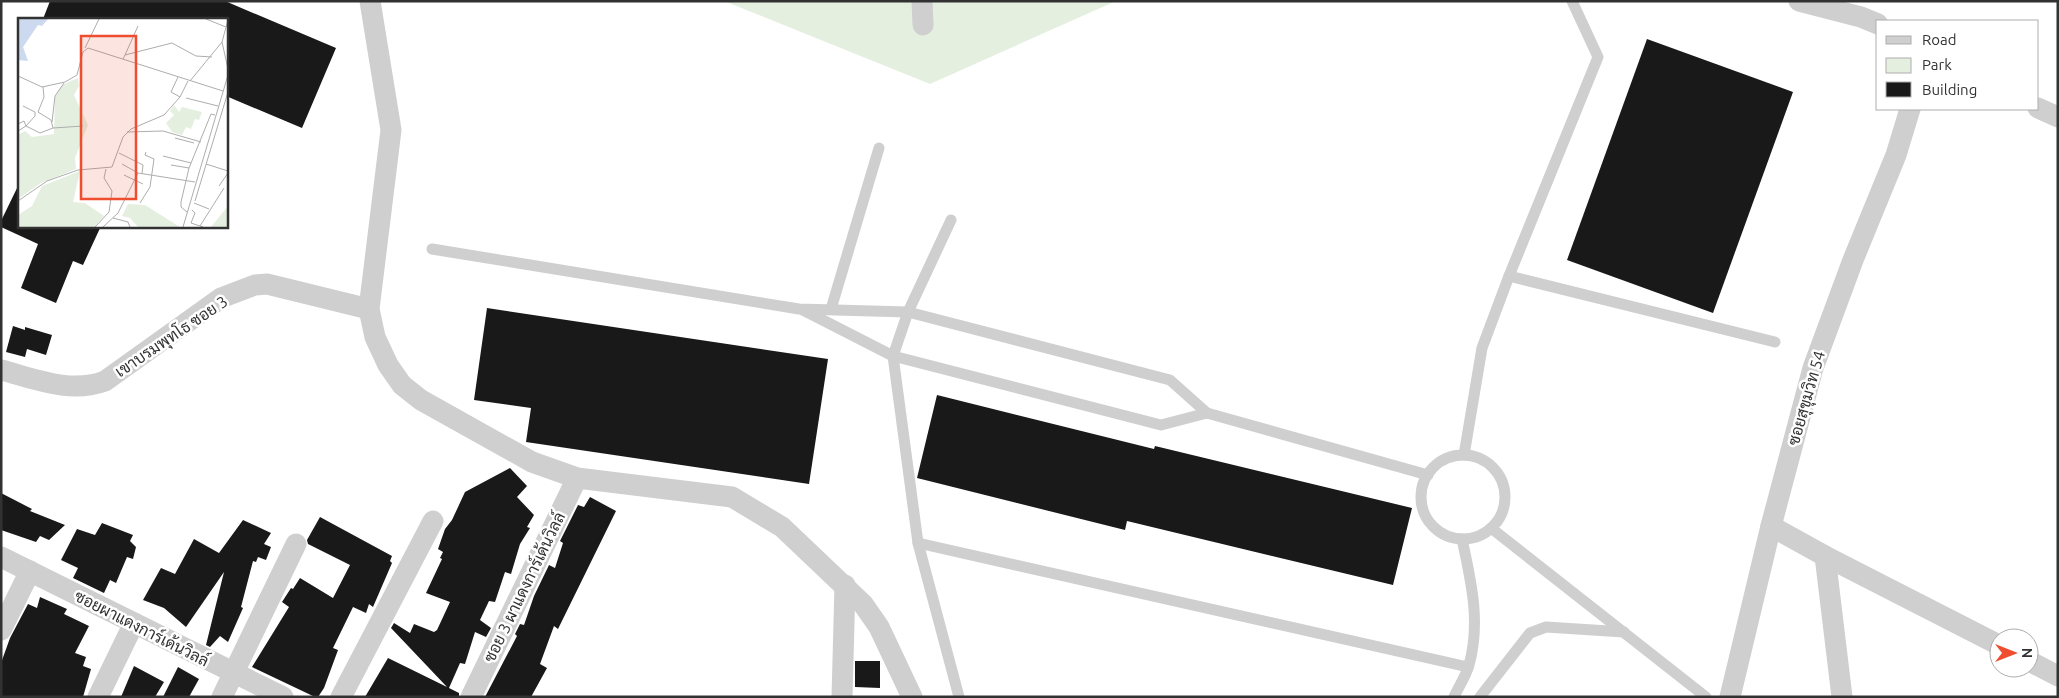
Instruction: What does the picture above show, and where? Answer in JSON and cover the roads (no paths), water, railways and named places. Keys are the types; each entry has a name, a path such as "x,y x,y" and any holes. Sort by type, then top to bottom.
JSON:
{"street":[{"path":"370,1 391,130 369,309 375,337 388,365 402,385 421,400 532,462 577,478 732,497 782,527 864,604 879,627 912,697"},
{"path":"922,1 923,25"},
{"path":"1799,1 1862,17 1876,23"},
{"path":"2039,108 2058,117"},
{"name":"ซอยสุขุมวิท 54","path":"1730,697 1771,526 1813,368 1853,260 1896,155 1910,110"},
{"name":"เขาบรมพุทโธ ซอย 3","path":"1,370 58,385 91,386 105,381 221,298 255,285 267,284 369,309"},
{"name":"ซอย 3 ผาแดงการ์เด้นวิลล์","path":"471,697 577,478"},
{"path":"342,697 433,520"},
{"path":"1771,526 1825,556 1989,640"},
{"path":"222,697 296,544"},
{"path":"1825,556 1842,697"},
{"name":"ซอยผาแดงการ์เด้นวิลล์","path":"1,557 283,697"},
{"path":"1,630 30,571"},
{"path":"842,697 845,585"},
{"path":"98,697 134,624"},
{"path":"2039,666 2058,676"}],"lane":[{"path":"1464,455 1482,348 1508,276 1598,57 1572,1"},
{"path":"831,309 879,148"},
{"path":"951,220 908,312 893,356 918,542 959,697"},
{"path":"432,249 799,309 908,312 1170,380 1207,413 1428,475"},
{"path":"1508,276 1775,342"},
{"path":"799,309 893,356 1161,424 1207,413"},
{"path":"1464,455 1485,462 1494,468 1502,482 1505,499 1503,509 1491,528 1472,538 1462,539 1441,533 1426,517 1421,496 1428,475 1443,460 1464,455"},
{"path":"1491,528 1706,697"},
{"path":"1454,697 1468,667 1473,646 1475,597 1462,539"},
{"path":"918,542 1468,667"},
{"path":"1480,697 1530,633 1546,627 1624,632"}]}
